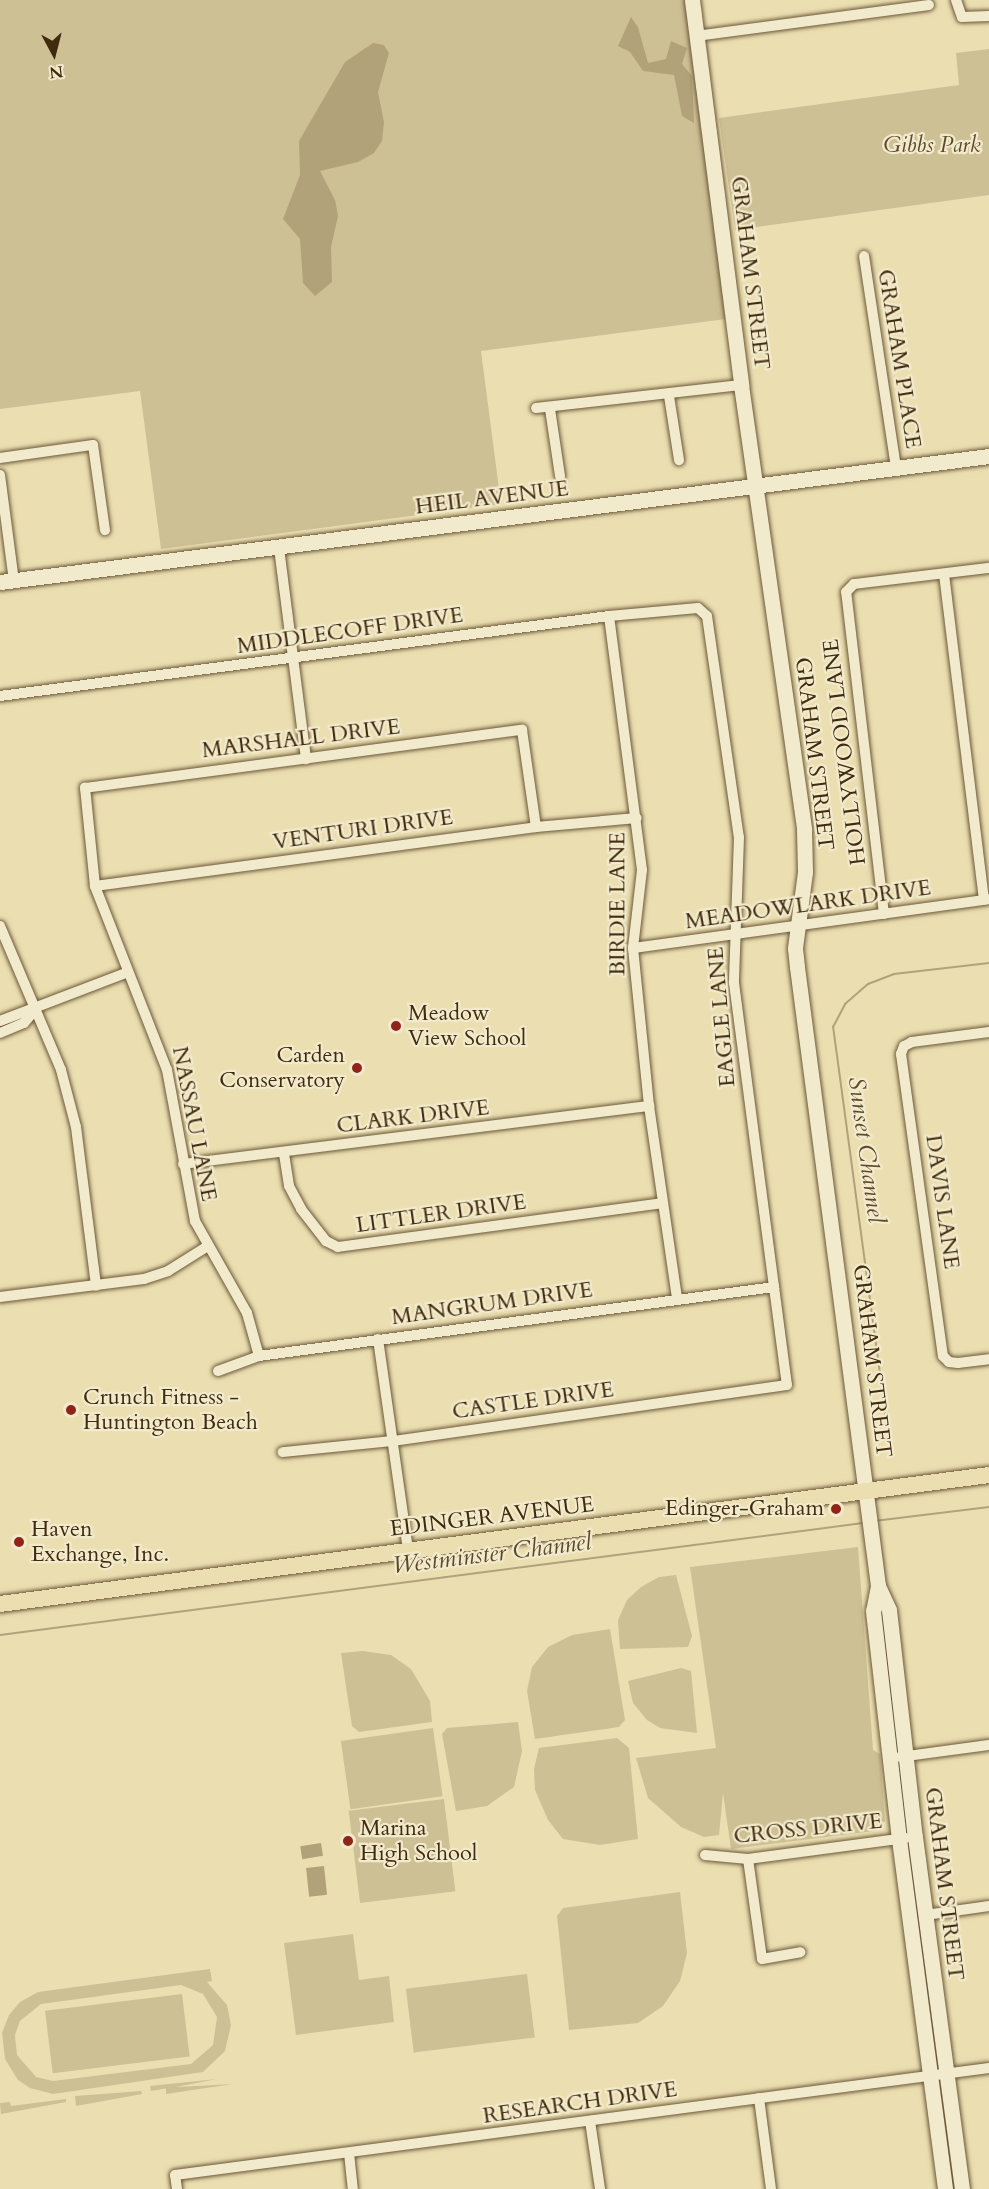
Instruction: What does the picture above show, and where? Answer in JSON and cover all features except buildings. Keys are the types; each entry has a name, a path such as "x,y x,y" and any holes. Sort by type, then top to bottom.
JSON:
{"main road":[{"name":"EDINGER AVENUE","path":"0,1604 408,1551 867,1499 989,1475"}],"street":[{"name":"GRAHAM STREET","path":"692,0 754,486 804,830 805,872 798,927 797,967 878,1586 889,1610 898,1757 899,1839 945,2189"},
{"path":"956,0 962,16 989,16"},
{"path":"696,36 929,5"},
{"name":"GRAHAM PLACE","path":"864,256 896,468"},
{"path":"536,408 550,409 741,386"},
{"path":"669,396 679,460"},
{"path":"550,409 560,476"},
{"path":"0,458 93,445 105,530"},
{"name":"HEIL AVENUE","path":"7,581 989,456"},
{"path":"0,475 7,581"},
{"path":"279,548 306,759"},
{"path":"987,900 944,574 989,568"},
{"name":"HOLLYWOOD LANE","path":"884,914 845,594 849,586 944,574"},
{"name":"MIDDLECOFF DRIVE","path":"0,696 609,616 705,610"},
{"name":"EAGLE LANE","path":"705,610 739,837 741,874 734,936 734,983 787,1385"},
{"name":"BIRDIE LANE","path":"609,616 642,870 633,948 649,1106 677,1298"},
{"name":"MARSHALL DRIVE","path":"85,788 522,730 536,827"},
{"name":"NASSAU LANE","path":"85,788 95,886 165,1062 195,1221 247,1313 259,1356"},
{"name":"VENTURI DRIVE","path":"95,886 536,827 637,818"},
{"name":"MEADOWLARK DRIVE","path":"633,948 987,900"},
{"path":"0,926 34,1011 61,1070 76,1127 96,1286"},
{"path":"0,1021 34,1011 128,972"},
{"path":"0,1034 24,1023 34,1011"},
{"name":"DAVIS LANE","path":"989,1032 904,1046 901,1054 944,1356 949,1362 989,1359"},
{"name":"CLARK DRIVE","path":"183,1164 284,1154 649,1106"},
{"name":"LITTLER DRIVE","path":"284,1154 289,1186 302,1209 326,1241 339,1247 662,1203"},
{"path":"0,1297 144,1279 168,1271 208,1246"},
{"name":"MANGRUM DRIVE","path":"218,1371 259,1356 677,1298 774,1287"},
{"path":"378,1340 408,1551"},
{"name":"CASTLE DRIVE","path":"283,1452 392,1441 787,1385"},
{"path":"898,1757 989,1745"},
{"name":"GRAHAM STREET","path":"898,1757 915,1837 962,2189"},
{"name":"CROSS DRIVE","path":"705,1855 747,1859 915,1837"},
{"path":"747,1859 762,1959 800,1952"},
{"path":"925,1915 989,1906"},
{"name":"RESEARCH DRIVE","path":"177,2189 175,2175 989,2068"},
{"path":"759,2098 771,2189"},
{"path":"590,2121 600,2189"},
{"path":"349,2153 353,2189"}],"green space":[{"path":"0,0 685,0 726,319 481,351 501,504 161,549 140,391 0,409"},
{"name":"Gibbs Park","path":"989,49 989,195 735,230 719,118 959,85 956,53"},
{"path":"858,1547 873,1750 880,1754 885,1821 874,1831 731,1849 723,1793 719,1835 704,1837 681,1827 648,1798 636,1758 716,1748 690,1567"},
{"path":"676,1575 692,1636 688,1647 620,1649 618,1620 627,1600 641,1587 659,1577"},
{"path":"610,1629 625,1720 619,1727 535,1739 527,1691 532,1667 548,1647 572,1635"},
{"path":"363,1651 391,1655 411,1669 430,1701 432,1722 359,1732 352,1726 341,1653"},
{"path":"681,1668 691,1671 697,1733 660,1728 647,1720 633,1703 628,1681"},
{"path":"518,1722 522,1751 514,1787 487,1806 456,1811 442,1734 447,1728"},
{"path":"433,1728 443,1796 351,1809 341,1741"},
{"path":"617,1738 629,1748 638,1839 600,1845 563,1839 548,1820 535,1790 534,1769 539,1748"},
{"path":"444,1799 455,1891 360,1903 349,1811"},
{"path":"680,1892 687,1953 680,1981 663,2006 638,2023 569,2030 557,1916 563,1908"},
{"path":"353,1934 359,1980 389,1976 394,2022 296,2035 284,1943"},
{"path":"210,1969 212,1981 207,1982 227,2005 231,2025 225,2051 203,2072 53,2094 30,2088 18,2080 5,2059 2,2033 9,2015 20,2002 38,1992","holes":["181,1985 203,1994 217,2017 213,2045 191,2064 53,2081 36,2077 17,2055 15,2035 20,2021 41,2004"]},
{"path":"527,1974 535,2038 414,2052 406,1989"},
{"path":"182,1994 190,2057 53,2073 45,2011"},
{"path":"217,2079 176,2087 233,2084 166,2094 166,2088 151,2091 150,2086"},
{"path":"141,2091 142,2094 76,2106 75,2096"},
{"path":"66,2099 66,2102 1,2114 0,2103 10,2102 11,2106"}],"shaded area":[{"path":"631,17 638,27 648,63 666,59 671,41 687,48 682,64 692,76 694,123 682,116 674,75 643,71 630,52 618,46"},
{"path":"373,43 384,45 389,53 378,92 384,122 382,141 374,153 358,162 320,171 335,200 338,216 331,247 332,282 315,296 303,283 300,239 283,219 300,175 299,141 345,62"},
{"path":"321,1843 323,1856 302,1859 300,1846"},
{"path":"324,1866 327,1895 309,1897 306,1868"}],"waterway":[{"name":"Sunset Channel","path":"891,1455 833,1027 845,1004 868,984 894,974 989,963"},
{"name":"Westminster Channel","path":"874,1521 989,1507"},
{"name":"Westminster Channel","path":"0,1635 863,1523"}],"place":[{"name":"Meadow View School","path":"396,1026"},
{"name":"Carden Conservatory","path":"357,1068"},
{"name":"Crunch Fitness - Huntington Beach","path":"71,1410"},
{"name":"Edinger-Graham","path":"836,1509"},
{"name":"Haven Exchange, Inc.","path":"19,1542"},
{"name":"Marina High School","path":"348,1841"}]}
